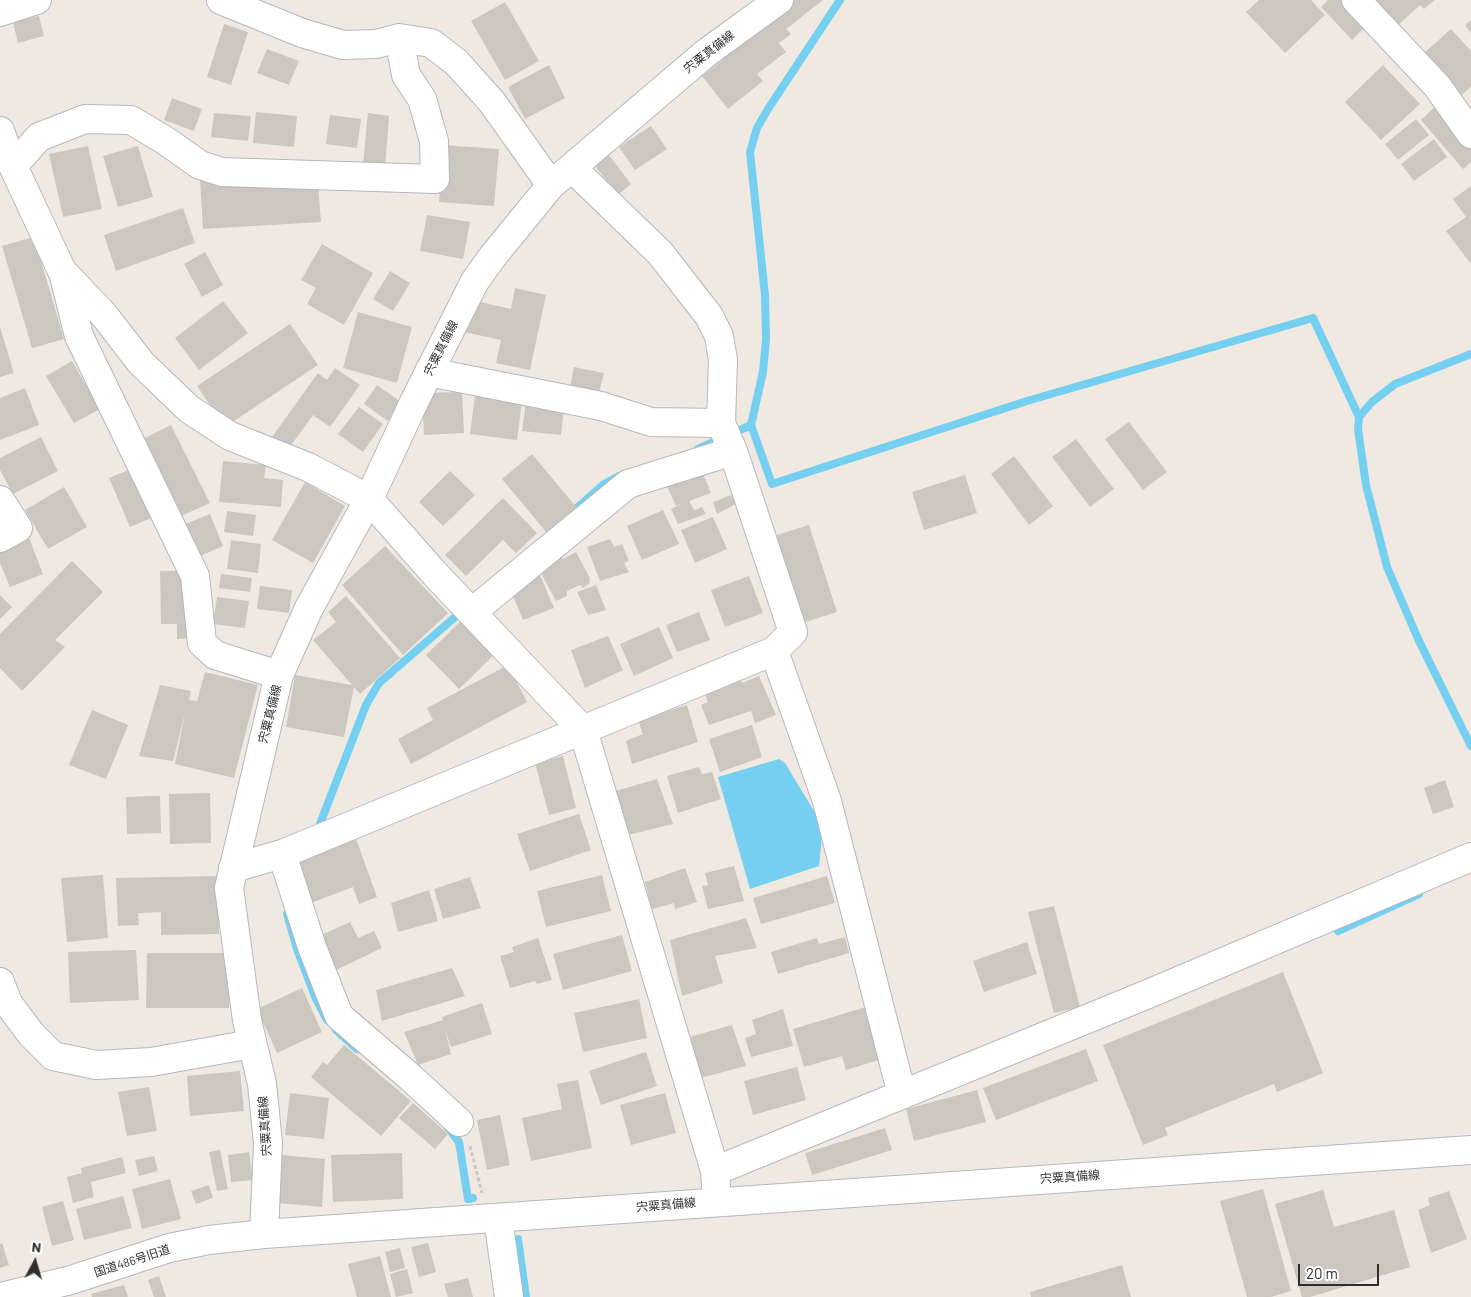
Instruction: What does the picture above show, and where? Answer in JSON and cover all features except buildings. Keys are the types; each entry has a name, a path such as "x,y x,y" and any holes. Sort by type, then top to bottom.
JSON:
{"street":[{"path":"0,12 37,0"},
{"path":"221,0 302,33 343,45 376,44 400,38 431,43 456,62 492,102 550,185"},
{"name":"宍粟真備線","path":"779,0 706,53 550,185 475,281 429,372 369,499 308,608 279,675 229,888 231,918 252,1044 262,1084 268,1143 264,1234 493,1219 716,1201 1471,1150"},
{"path":"1356,0 1437,86 1471,134"},
{"path":"13,166 39,137 85,120 131,120 166,141 200,165 222,172 435,179 434,141 422,99 406,75 400,38"},
{"path":"0,131 13,166 62,271 78,336 195,576 202,643 214,655 279,675"},
{"path":"233,868 282,854 774,651 793,632 733,451 721,424 723,360 720,336 709,316 660,253 572,168"},
{"path":"62,271 104,315 141,363 189,409 230,436 308,466 369,499 583,730 715,1171 716,1201"},
{"path":"429,372 601,406 651,422 721,424"},
{"path":"472,612 628,484 733,451"},
{"path":"0,500 18,528 0,538"},
{"path":"774,651 827,801 902,1095"},
{"path":"282,854 312,947 339,1016 410,1076 459,1122"},
{"path":"715,1171 1148,994 1471,857"},
{"path":"0,982 8,1003 31,1034 54,1056 96,1065 142,1062 252,1044"},
{"path":"493,1219 509,1297"},
{"name":"国道486号旧道","path":"2,1297 73,1289 169,1248 209,1240 264,1234"}],"path":[{"path":"459,1122 470,1145 493,1219"}],"water":[{"path":"779,759 785,763 823,826 819,866 750,889 718,777"}],"waterway":[{"path":"698,449 751,425 763,372 766,339 765,295 750,152 757,128 768,109 840,0"},
{"path":"751,425 772,484 1027,401 1313,318 1359,417"},
{"path":"1471,354 1395,384 1372,402 1359,417 1358,429 1366,485 1387,567 1419,641 1471,746"},
{"path":"568,516 604,484 619,476"},
{"path":"318,829 366,705 379,683 462,611"},
{"path":"1338,931 1419,894"},
{"path":"287,914 297,949 316,999 327,1020"},
{"path":"336,1030 357,1049"},
{"path":"447,1126 459,1142 468,1199 473,1198"},
{"path":"518,1239 526,1297"}]}
